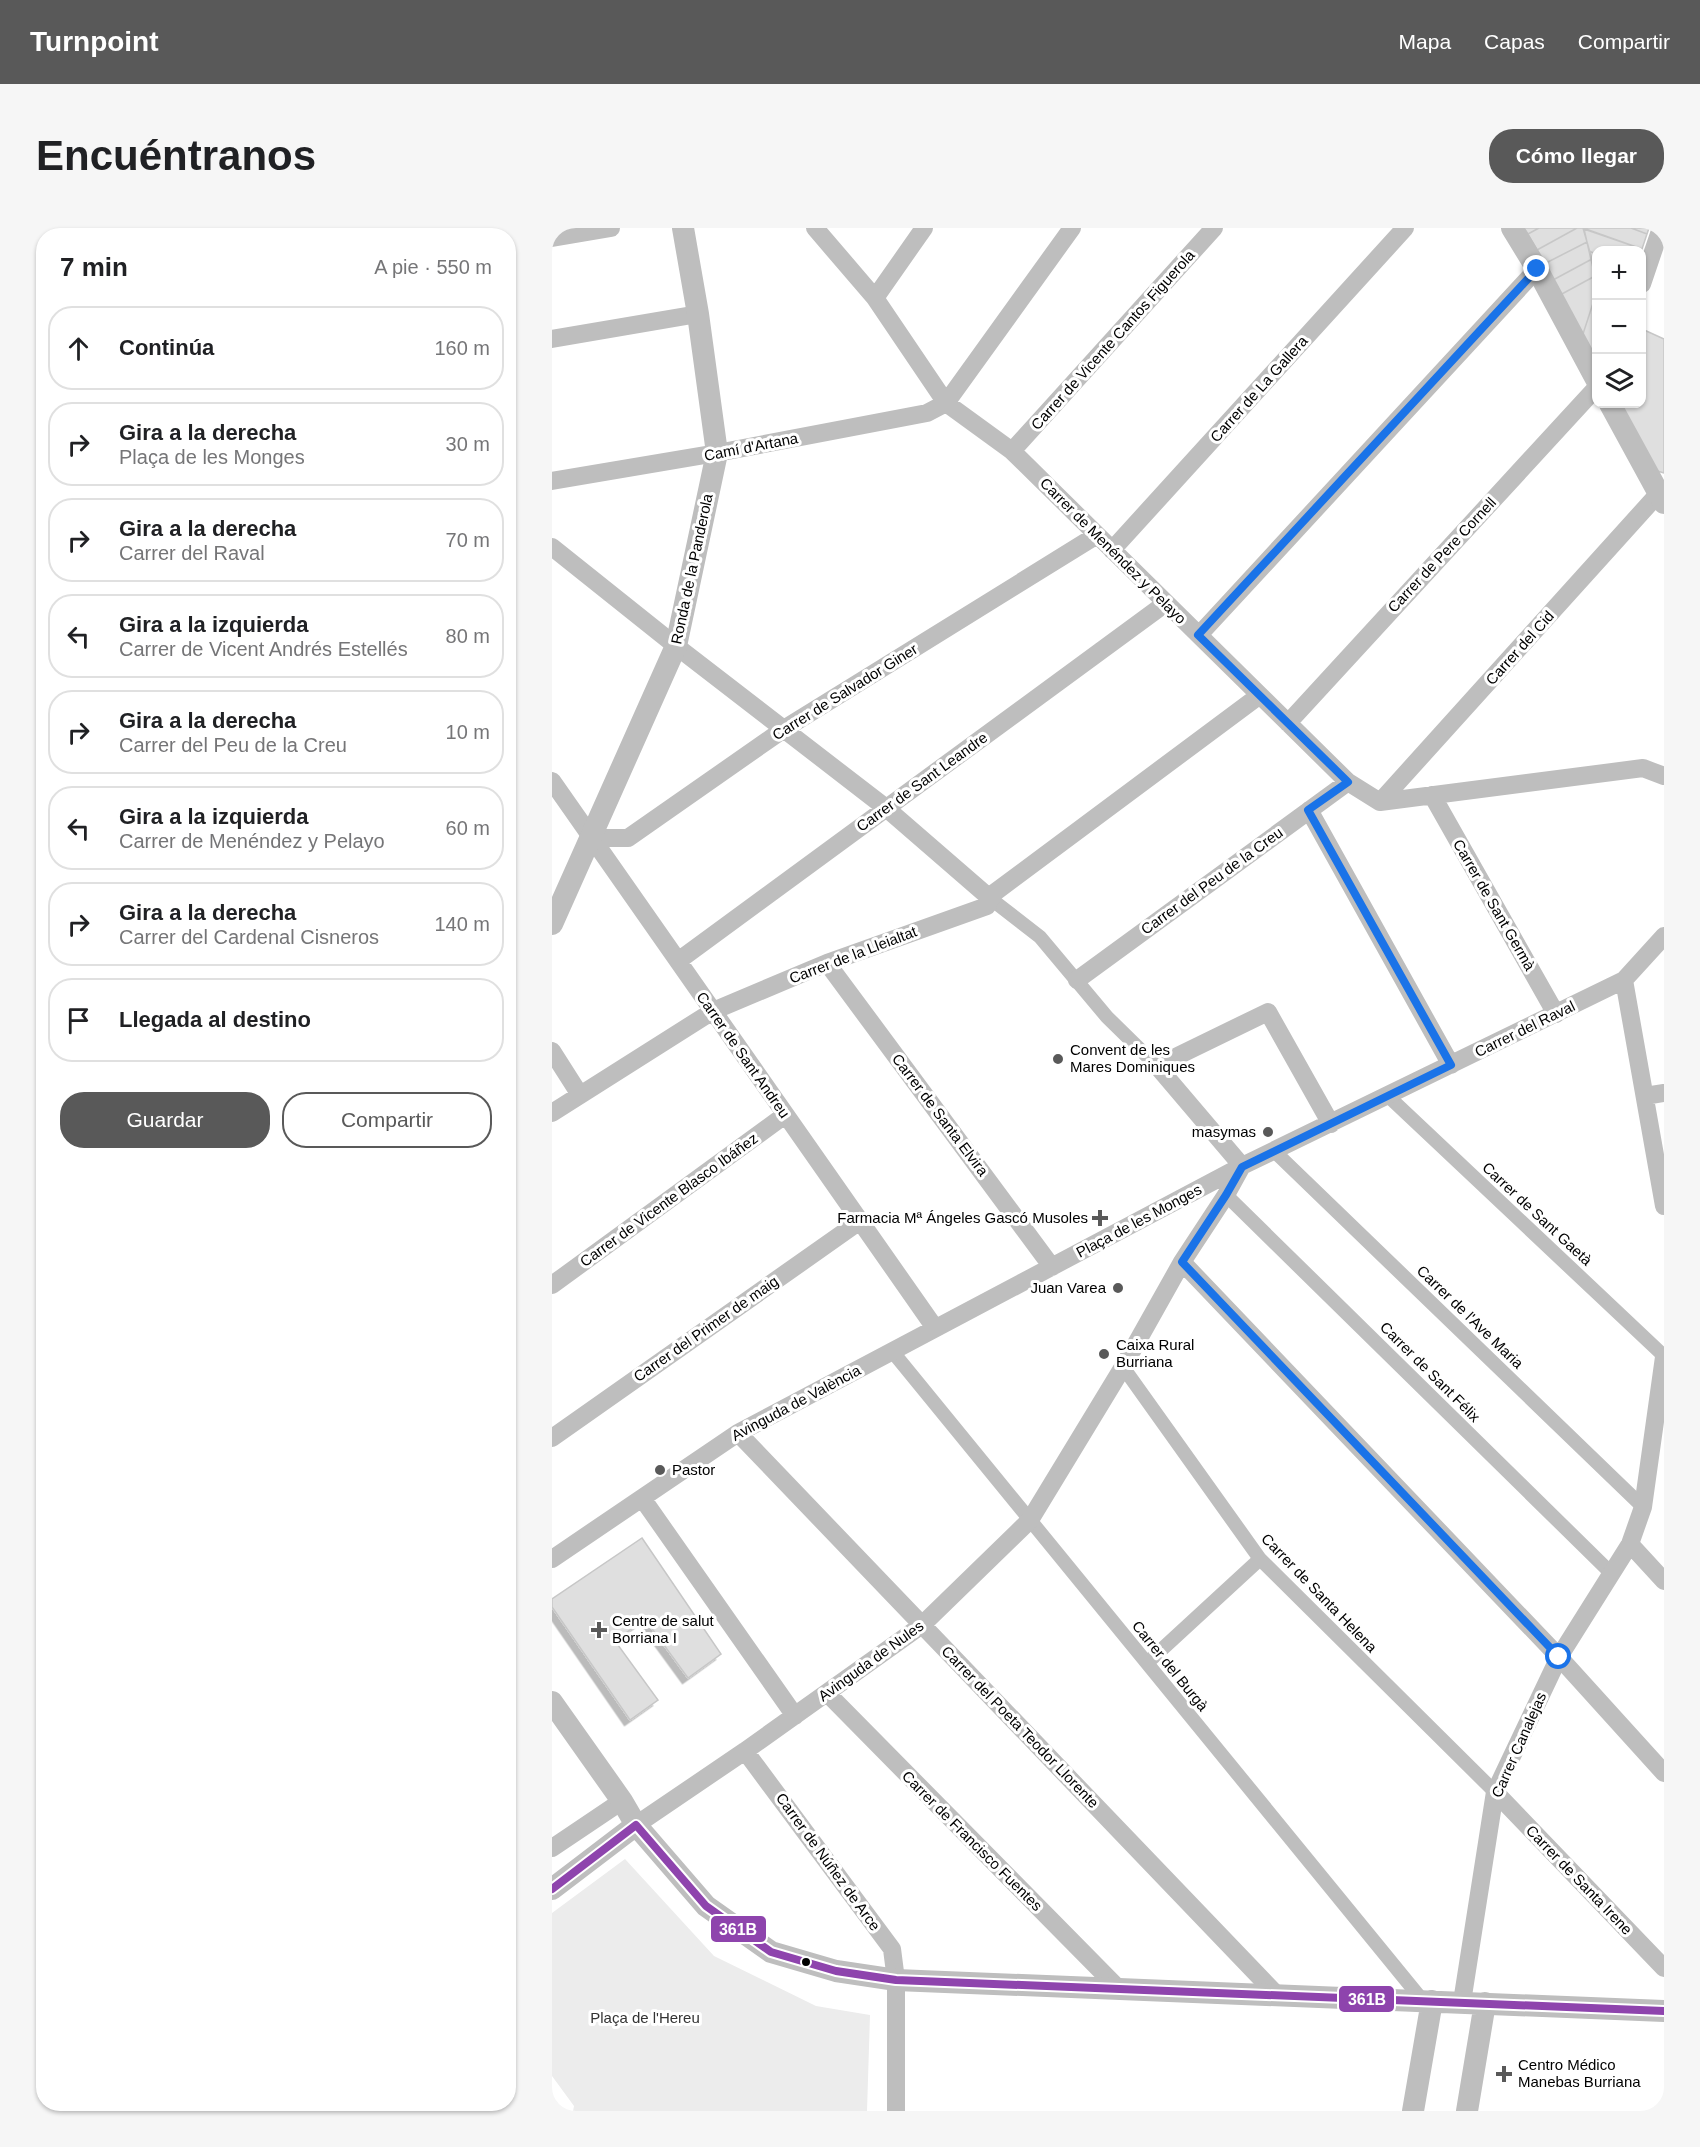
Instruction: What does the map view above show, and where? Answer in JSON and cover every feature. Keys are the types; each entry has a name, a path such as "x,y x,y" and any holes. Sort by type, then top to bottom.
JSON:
{"street":[{"path":"552,238 611,228"},
{"name":"Ronda de la Panderola","path":"552,924 676,646 717,453 698,314 683,228"},
{"name":"Carrer de Menéndez y Pelayo","path":"815,228 875,298 946,402 1012,451 1348,782 1380,802"},
{"path":"875,298 924,228"},
{"path":"946,402 1072,228"},
{"name":"Carrer de Vicente Cantos Figuerola","path":"1012,451 1214,228"},
{"name":"Carrer de La Gallera","path":"1112,550 1405,228"},
{"path":"1512,228 1537,269 1592,372"},
{"path":"1646,270 1661,228"},
{"path":"1198,635 1537,269"},
{"path":"552,339 698,314"},
{"name":"Carrer de Pere Cornell","path":"1288,723 1592,392"},
{"name":"Camí d'Artana","path":"552,481 717,453 927,413 946,402"},
{"path":"1612,408 1662,495"},
{"name":"Carrer del Cid","path":"1380,802 1662,495"},
{"name":"Carrer de Salvador Giner","path":"592,838 628,838 784,729 1097,535"},
{"path":"552,547 886,808 991,899 1040,937 1107,1017 1157,1066 1242,1167"},
{"name":"Carrer de Sant Leandre","path":"678,961 1167,603"},
{"name":"Carrer de la Lleialtat","path":"552,1113 713,1011 827,963 987,906 994,893 1260,695"},
{"path":"1380,802 1643,768 1664,776"},
{"name":"Carrer de Sant Andreu","path":"552,781 935,1328"},
{"name":"Carrer del Peu de la Creu","path":"1077,980 1348,782"},
{"name":"Carrer de Sant Germà","path":"1432,795 1556,1014"},
{"path":"1308,810 1451,1065"},
{"name":"Carrer del Raval","path":"1242,1167 1624,980 1664,936"},
{"name":"Carrer de Santa Elvira","path":"827,963 1052,1267"},
{"path":"1624,980 1664,1206"},
{"path":"1157,1066 1268,1012 1331,1124"},
{"path":"552,1052 580,1095"},
{"path":"1645,1096 1664,1093"},
{"name":"Carrer de Sant Gaetà","path":"1388,1096 1664,1357"},
{"name":"Carrer de Vicente Blasco Ibáñez","path":"552,1285 785,1115"},
{"name":"Carrer de l'Ave Maria","path":"1274,1151 1643,1507"},
{"name":"Plaça de les Monges","path":"1052,1267 1242,1167"},
{"name":"Plaça de les Monges","path":"1123,1367 1182,1262 1242,1167"},
{"name":"Carrer de Sant Félix","path":"1226,1195 1611,1574"},
{"name":"Carrer del Primer de maig","path":"552,1438 860,1221"},
{"path":"1182,1262 1559,1657 1664,1773"},
{"name":"Avinguda de València","path":"552,1559 738,1433 1052,1267"},
{"name":"Carrer del Burgà","path":"892,1351 1147,1664 1427,2001"},
{"name":"Carrer Canalejas","path":"1462,2002 1495,1792 1559,1657 1630,1544 1643,1507 1661,1403 1664,1357"},
{"name":"Avinguda de Nules","path":"552,1889 636,1825 745,1751 922,1625 1030,1520 1123,1367"},
{"name":"Carrer de Santa Helena","path":"1123,1367 1260,1559 1495,1792"},
{"name":"Carrer del Poeta Teodor Llorente","path":"738,1433 1277,1995"},
{"path":"642,1498 795,1716"},
{"path":"1630,1544 1664,1581"},
{"path":"1147,1664 1260,1559"},
{"name":"Carrer de Francisco Fuentes","path":"826,1693 1118,1988"},
{"path":"552,1702 622,1801 636,1825 706,1906 771,1952 836,1971 896,1980 1664,2011"},
{"name":"Carrer de Núñez de Arce","path":"745,1751 892,1949 896,1980 896,2111"},
{"name":"Carrer de Santa Irene","path":"1495,1792 1664,1968"},
{"path":"552,1848 622,1801"},
{"path":"1413,2111 1427,2001"},
{"path":"1467,2111 1485,2003"}],"green space":[{"name":"Plaça de l'Hereu","path":"625,1859 714,1956 816,2006 870,2015 867,2111 573,2111 574,2106 552,2076 552,1913"}],"building":[{"path":"1524,228 1539,228 1528,234"},
{"path":"1539,228 1577,228 1537,250 1528,234"},
{"path":"1577,228 1583,228 1587,242 1544,264 1537,250"},
{"path":"1583,228 1631,228 1647,234 1643,246 1634,246"},
{"path":"1631,228 1649,228 1647,234"},
{"path":"1584,229 1633,246 1592,246 1592,252 1589,251"},
{"path":"1587,242 1592,259 1553,280 1544,264"},
{"path":"1592,259 1592,278 1560,295 1553,280"},
{"path":"1592,278 1592,306 1582,337 1560,295"},
{"path":"1592,306 1592,357 1582,337"},
{"path":"1646,331 1664,339 1664,473 1654,470 1620,408 1646,408"},
{"name":"Centre de salut Borriana I","path":"642,1538 721,1654 688,1678 645,1619 615,1641 658,1700 630,1720 552,1607 552,1599"}],"transit line":[{"name":"361B","path":"552,1889 636,1825 706,1906 771,1952 836,1971 896,1980 1664,2011"}],"place":[{"name":"Convent de les Mares Dominiques","path":"1058,1059"},
{"name":"masymas","path":"1268,1132"},
{"name":"Farmacia Mª Ángeles Gascó Musoles","path":"1100,1218"},
{"name":"Juan Varea","path":"1118,1288"},
{"name":"Caixa Rural Burriana","path":"1104,1354"},
{"name":"Pastor","path":"660,1470"},
{"name":"Centre de salut Borriana I","path":"599,1630"},
{"name":"Centro Médico Manebas Burriana","path":"1504,2074"}],"route":[{"path":"1537,269 1198,635 1348,782 1308,810 1451,1065 1242,1167 1182,1262 1559,1657"}]}
